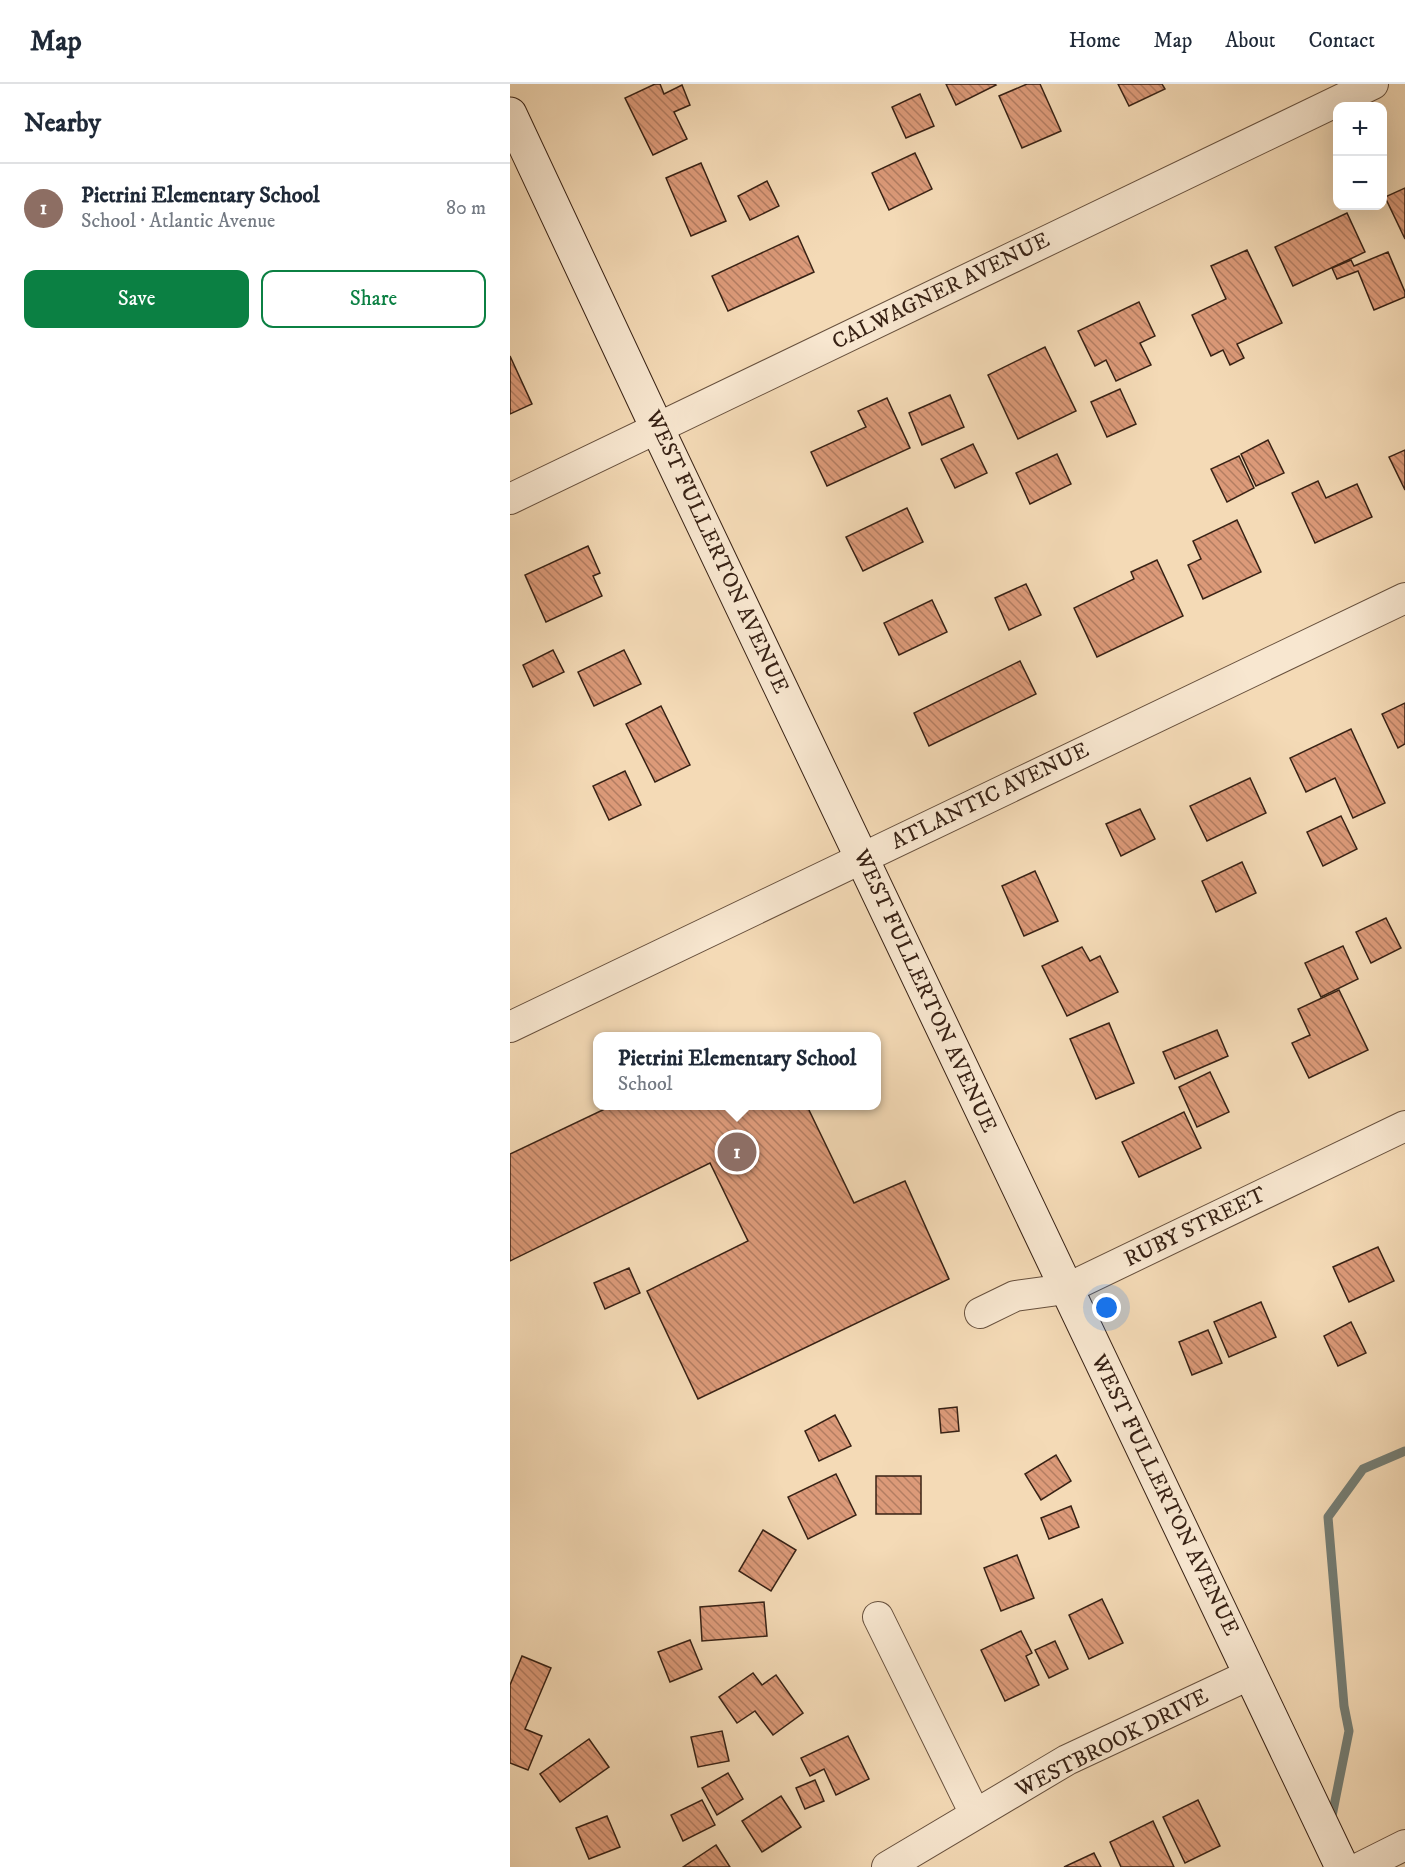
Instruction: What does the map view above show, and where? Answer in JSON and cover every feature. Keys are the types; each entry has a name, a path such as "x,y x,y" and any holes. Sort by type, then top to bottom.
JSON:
{"street":[{"name":"CALWAGNER AVENUE","path":"510,499 1372,84"},
{"name":"WEST FULLERTON AVENUE","path":"510,114 657,428 1342,1867"},
{"name":"ATLANTIC AVENUE","path":"510,1027 1405,597"},
{"name":"RUBY STREET","path":"980,1313 1015,1296 1066,1289 1405,1126"},
{"path":"878,1617 975,1814"},
{"name":"WESTBROOK DRIVE","path":"887,1867 1067,1760 1251,1674"},
{"path":"1361,1867 1405,1845"}],"building":[{"path":"655,84 660,84 664,94 682,85 690,105 674,112 687,139 653,155 625,98"},
{"path":"946,84 995,84 996,85 956,105"},
{"path":"1027,84 1040,84 1061,131 1022,148 999,96"},
{"path":"1118,84 1162,84 1165,89 1129,106"},
{"path":"920,94 934,126 906,138 892,107"},
{"path":"915,153 932,189 889,210 872,173"},
{"path":"701,163 726,221 691,236 666,178"},
{"path":"767,181 779,206 750,220 738,196"},
{"path":"1405,188 1405,239 1387,201 1387,196"},
{"path":"1347,213 1365,252 1293,286 1275,247"},
{"path":"798,236 814,272 728,311 712,276"},
{"path":"1247,250 1282,323 1237,344 1244,358 1230,365 1223,350 1211,356 1192,315 1226,299 1211,266"},
{"path":"1388,252 1405,297 1374,310 1358,271 1337,279 1332,268 1351,260 1354,266"},
{"path":"1139,302 1155,336 1140,343 1151,365 1116,381 1106,360 1095,366 1078,331"},
{"path":"1045,347 1076,411 1018,439 988,375"},
{"path":"510,356 532,404 510,414"},
{"path":"1120,389 1136,424 1107,437 1091,402"},
{"path":"950,395 964,427 922,445 909,413"},
{"path":"887,398 910,448 827,486 811,452 866,427 858,411"},
{"path":"1268,440 1284,473 1256,486 1241,454"},
{"path":"973,444 987,473 955,488 941,459"},
{"path":"1405,450 1405,490 1389,457"},
{"path":"1057,454 1071,484 1030,504 1016,473"},
{"path":"1239,456 1254,488 1227,502 1211,469"},
{"path":"1318,481 1326,498 1357,484 1372,517 1315,543 1292,493"},
{"path":"907,508 923,542 863,571 846,537"},
{"path":"1237,520 1261,572 1203,599 1188,565 1201,559 1193,541"},
{"path":"588,546 600,573 593,576 602,596 546,622 525,575"},
{"path":"1157,560 1183,616 1097,657 1074,608 1134,579 1131,572"},
{"path":"1026,584 1041,615 1009,630 995,598"},
{"path":"932,600 947,632 899,655 884,623"},
{"path":"553,650 564,672 533,687 523,665"},
{"path":"624,650 641,684 594,706 578,672"},
{"path":"1020,661 1036,694 929,746 914,713"},
{"path":"1405,703 1405,744 1398,748 1382,714"},
{"path":"661,706 690,765 655,782 626,724"},
{"path":"1351,729 1385,803 1353,818 1335,778 1306,792 1290,758"},
{"path":"625,771 641,805 609,820 593,786"},
{"path":"1250,778 1266,813 1207,841 1190,806"},
{"path":"1140,809 1155,839 1121,856 1106,824"},
{"path":"1341,816 1357,849 1323,866 1307,832"},
{"path":"1242,862 1256,893 1216,912 1202,881"},
{"path":"1035,871 1058,921 1024,936 1002,886"},
{"path":"1386,918 1401,948 1371,963 1356,932"},
{"path":"1343,946 1358,979 1321,997 1305,963"},
{"path":"1082,947 1090,961 1100,956 1118,992 1067,1016 1042,966"},
{"path":"1339,990 1368,1050 1309,1078 1292,1043 1310,1035 1298,1009"},
{"path":"1109,1023 1134,1083 1096,1099 1070,1039"},
{"path":"1217,1030 1228,1056 1175,1079 1163,1052"},
{"path":"1210,1072 1229,1112 1197,1127 1179,1087"},
{"path":"603,1110 809,1110 854,1203 905,1181 949,1279 698,1399 647,1291 748,1241 710,1163 510,1261 510,1154"},
{"path":"1184,1112 1201,1148 1139,1177 1122,1142"},
{"path":"1378,1247 1394,1281 1349,1302 1333,1267"},
{"path":"629,1268 640,1293 605,1309 594,1283"},
{"path":"1261,1302 1276,1337 1229,1357 1214,1322"},
{"path":"1351,1322 1366,1353 1338,1366 1324,1336"},
{"path":"1208,1330 1222,1363 1192,1375 1179,1342"},
{"path":"957,1407 959,1431 941,1433 939,1409"},
{"path":"835,1415 851,1446 819,1461 805,1431"},
{"path":"1056,1455 1071,1481 1041,1500 1025,1474"},
{"path":"836,1474 856,1515 808,1539 788,1497"},
{"path":"876,1476 921,1476 921,1514 876,1514"},
{"path":"1071,1506 1079,1527 1049,1539 1041,1518"},
{"path":"763,1530 796,1550 771,1591 739,1571"},
{"path":"1017,1555 1034,1598 1001,1611 984,1568"},
{"path":"1102,1599 1123,1643 1089,1659 1069,1615"},
{"path":"764,1602 767,1636 702,1641 700,1607"},
{"path":"1021,1631 1032,1653 1026,1656 1039,1685 1005,1701 981,1650"},
{"path":"690,1640 702,1669 670,1682 658,1652"},
{"path":"1055,1641 1068,1669 1049,1678 1035,1650"},
{"path":"522,1656 551,1668 525,1729 542,1736 528,1770 510,1763 510,1685"},
{"path":"753,1673 762,1685 776,1675 803,1713 773,1735 755,1711 737,1723 719,1697"},
{"path":"722,1731 729,1761 698,1767 691,1737"},
{"path":"848,1736 869,1779 836,1795 824,1769 810,1776 801,1758"},
{"path":"589,1739 609,1767 560,1802 540,1774"},
{"path":"728,1773 743,1799 717,1815 702,1788"},
{"path":"815,1780 824,1801 805,1809 796,1788"},
{"path":"781,1796 801,1827 762,1852 742,1821"},
{"path":"702,1800 715,1825 683,1841 671,1815"},
{"path":"1198,1800 1220,1846 1185,1863 1163,1817"},
{"path":"607,1816 620,1847 589,1859 576,1828"},
{"path":"1153,1821 1174,1867 1121,1867 1110,1842"},
{"path":"716,1845 730,1867 683,1867"},
{"path":"1094,1853 1101,1867 1064,1867"}],"waterway":[{"path":"1331,1821 1349,1731 1344,1706 1328,1517 1363,1469 1405,1451"}],"place":[{"name":"Pietrini Elementary School","path":"737,1152"}]}
